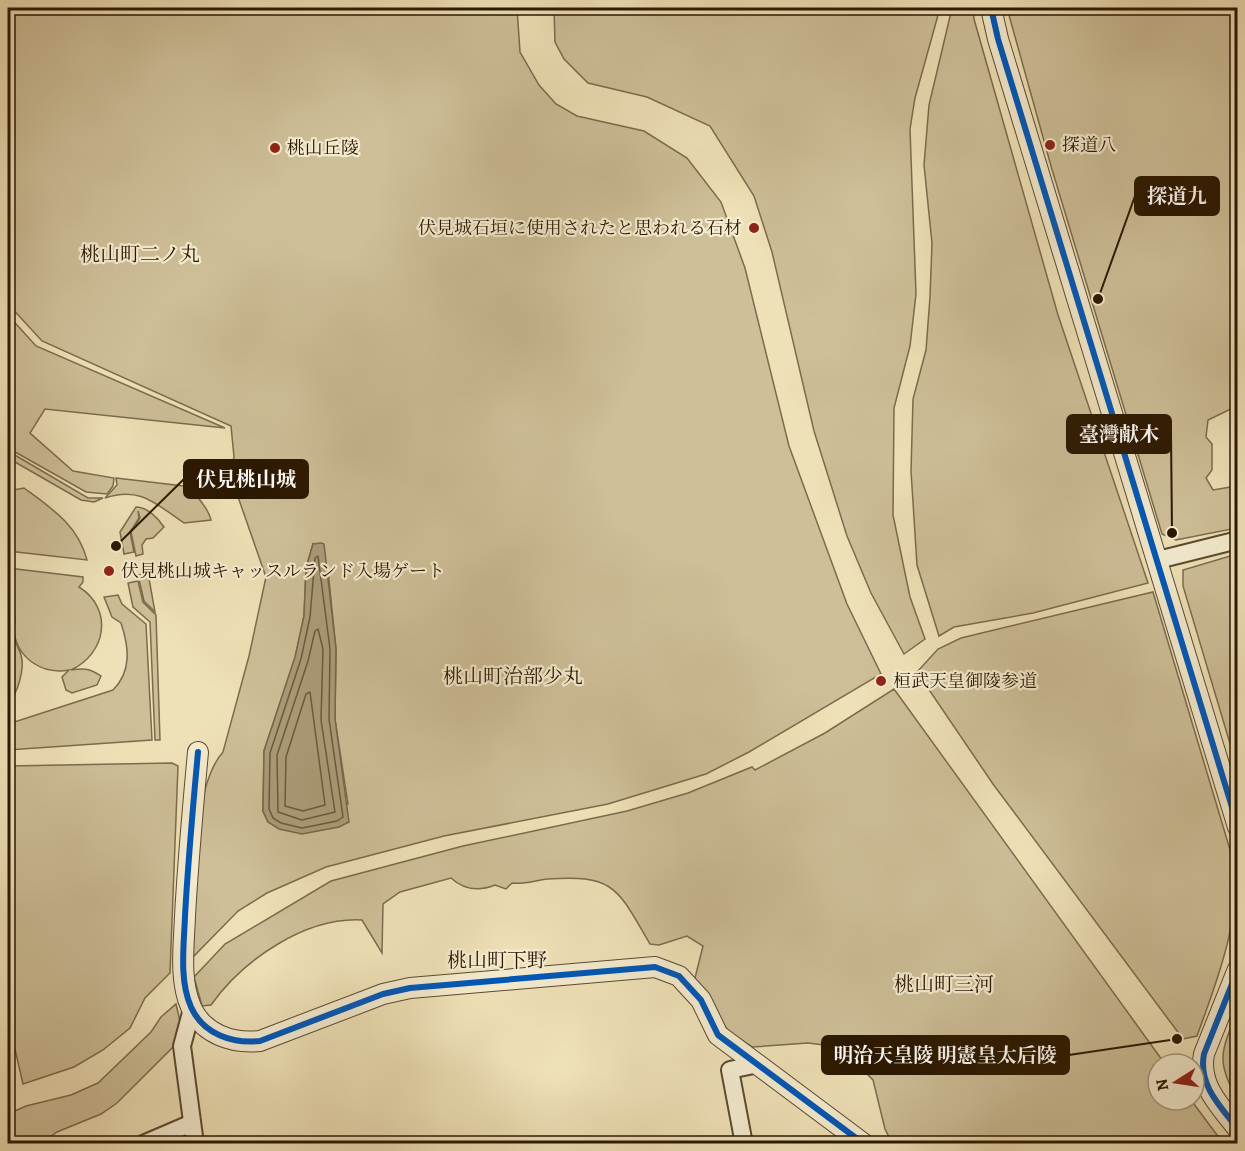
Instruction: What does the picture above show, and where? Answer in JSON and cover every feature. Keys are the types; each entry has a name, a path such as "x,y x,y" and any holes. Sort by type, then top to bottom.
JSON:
{"street":[{"path":"991,8 998,39 1064,261 1158,560 1238,827"},
{"path":"1158,560 1238,540"},
{"path":"198,752 184,945 186,989 192,1009 212,1031 230,1040 250,1042 383,994 410,988 655,967 679,976 701,1000 718,1035 864,1143"},
{"path":"1238,969 1204,1054 1203,1074 1210,1092 1238,1129"},
{"path":"192,1009 182,1046 195,1143"},
{"path":"744,1143 730,1071 758,1064"},
{"path":"142,1143 192,1123"}],"shaded area":[{"path":"8,8 517,8 520,52 539,85 556,104 577,116 644,131 687,158 721,202 745,268 789,446 847,604 881,674 749,752 706,774 608,804 444,836 326,867 267,893 238,911 193,957 191,937 193,893 200,813 205,789 213,768 223,752 249,656 266,577 230,474 234,457 231,426 42,341 8,304","holes":["313,544 328,570 336,649 335,719 348,804 268,822 263,811 264,751 295,658 304,616 306,568"]},
{"path":"554,8 940,8 915,98 910,129 916,294 910,346 894,408 893,515 910,597 925,639 904,654 871,593 847,536 814,431 772,252 754,196 710,126 647,97 588,83 564,59 555,42"},
{"path":"952,8 973,8 974,19 1058,315 1148,583 1033,613 954,627 939,636 917,565 911,471 913,399 926,350 930,297 932,243 924,165 929,105"},
{"path":"1007,8 1237,8 1237,406 1208,420 1206,437 1212,444 1212,470 1206,478 1213,490 1237,486 1237,528 1176,540 1162,534 1051,166"},
{"path":"8,315 36,346 225,428 45,409 30,433 73,471 114,478 113,486 107,494 86,492 8,448"},
{"path":"8,451 88,498 103,498 94,502 81,500 8,458"},
{"path":"116,478 192,487 211,520 184,523 156,504 138,496 128,494 105,498 117,485"},
{"path":"24,488 53,510 70,527 83,548 87,560 8,551 8,491"},
{"path":"136,507 152,514 164,527 153,538 146,539 142,545 143,554 136,556 131,532 140,518 138,511 139,518 130,532 134,552 124,554 120,532"},
{"path":"1238,554 1237,767 1183,586 1183,570"},
{"path":"8,568 83,577 83,582 79,587 90,596 97,607 101,619 101,631 92,653 83,663 71,670 86,669 97,673 101,676 97,685 72,693 66,690 62,677 69,670 50,670 33,663 26,657 16,642 15,617 8,591"},
{"path":"148,573 155,612 144,601 138,575"},
{"path":"138,581 143,602 156,615 160,740 155,740 150,622 133,607 128,583"},
{"path":"1153,592 1231,853 1234,876 1232,923 1220,969 1197,1036 1183,1039 993,784 917,672 938,649 961,638"},
{"path":"118,595 122,604 146,624 152,740 8,750 8,724 113,690 119,683 126,667 126,641 121,623 112,617 104,597"},
{"path":"8,615 21,655 22,666 18,687 8,702"},
{"path":"894,689 1156,1052 1146,1052 1146,1112 1200,1112 1223,1143 892,1143 885,1129 873,1080 840,1047 808,1043 752,1047 729,1032 694,982 703,946 687,936 659,945 650,944 622,898 602,883 588,879 548,879 512,883 506,889 495,885 472,888 461,885 451,878 400,892 383,904 382,953 362,920 340,921 319,926 277,945 240,972 211,1005 202,1006 194,977 225,944 331,881 463,846 627,811 688,793 752,767 755,770 825,733"},
{"path":"172,763 178,766 170,973 145,998 130,1028 103,1050 74,1067 23,1084 8,1019 8,766"},
{"path":"176,1004 181,1026 173,1047 117,1103 101,1114 57,1132 42,1143 8,1143 8,1114 26,1106 71,1095 98,1083 151,1032 161,1017"},
{"path":"1237,1013 1237,1097 1223,1065 1223,1055"}],"water":[{"path":"313,544 324,544 336,649 335,719 349,822 339,827 302,834 279,829 268,822 263,811 264,751 295,657 304,616 306,568"}],"cycle path":[{"path":"991,8 998,39 1238,827"},
{"path":"198,752 186,895 184,974 187,997 191,1007 196,1016 211,1030 229,1039 260,1041 383,994 410,988 655,967 679,976 701,1000 718,1035 864,1144"},
{"path":"1238,969 1204,1054 1203,1065 1207,1085 1238,1129"}],"place":[{"name":"探道八","path":"1050,145"},
{"name":"桃山丘陵","path":"275,148"},
{"name":"伏見城石垣に使用されたと思われる石材","path":"754,228"},
{"name":"探道九","path":"1098,299"},
{"name":"臺灣献木","path":"1172,533"},
{"name":"伏見桃山城","path":"116,546"},
{"name":"伏見桃山城キャッスルランド入場ゲート","path":"109,571"},
{"name":"桓武天皇御陵参道","path":"881,681"},
{"name":"明治天皇陵 明憲皇太后陵","path":"1177,1039"}],"district":[{"name":"桃山町二ノ丸","path":"140,254"},
{"name":"桃山町治部少丸","path":"513,676"},
{"name":"桃山町下野","path":"497,960"},
{"name":"桃山町三河","path":"944,984"}]}
